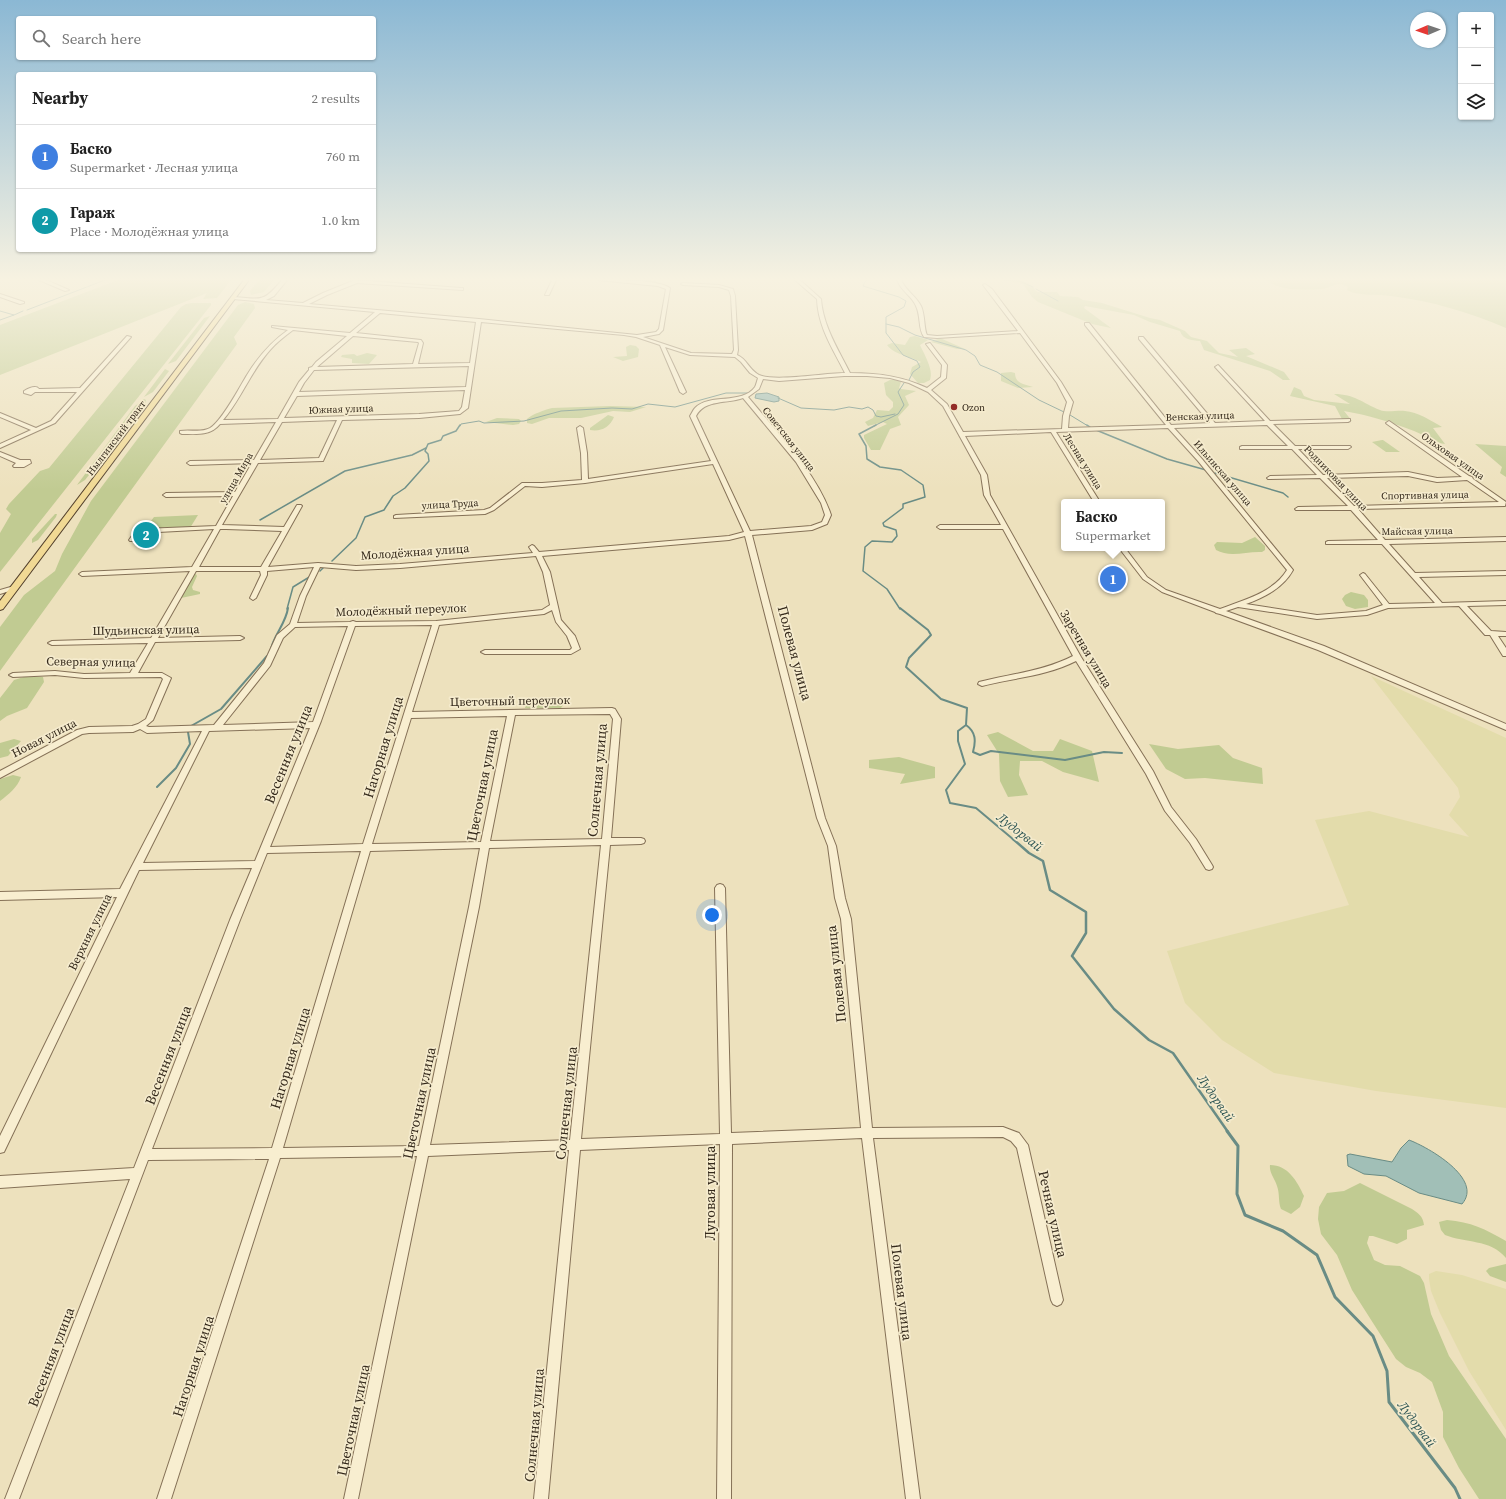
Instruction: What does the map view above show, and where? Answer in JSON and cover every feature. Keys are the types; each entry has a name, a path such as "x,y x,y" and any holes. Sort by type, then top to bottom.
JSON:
{"main road":[{"name":"Нылгинский тракт","path":"0,607 194,350"}],"street":[{"path":"0,446 52,422 118,350"},
{"path":"182,432 209,431 220,422 244,382 268,350"},
{"name":"улица Мира","path":"133,675 279,421 311,369 332,350"},
{"path":"415,366 419,350"},
{"path":"296,394 468,388 474,350"},
{"path":"664,350 682,392"},
{"path":"676,350 694,355 734,355 741,359 753,373 761,377 758,388 745,397"},
{"path":"734,355 736,350"},
{"path":"836,350 848,374"},
{"path":"927,390 943,378 945,365 933,350"},
{"name":"Лесная улица","path":"1034,350 1059,383 1070,402 1066,416 1065,429"},
{"name":"Ильинская улица","path":"1107,350 1290,570 1288,576 1262,594 1239,605 1218,612"},
{"path":"1151,350 1212,424"},
{"path":"311,369 472,364"},
{"name":"Родниковая улица","path":"1218,367 1269,423 1352,507 1440,604"},
{"name":"Заречная улица","path":"761,377 779,379 848,374 878,374 904,380 927,390 941,400 984,475 987,495 1077,658 1150,773 1168,809 1193,841 1209,866"},
{"name":"Южная улица","path":"220,422 340,419 447,414 462,411 465,408 468,388"},
{"path":"36,391 81,390"},
{"name":"Полевая улица","path":"745,397 705,405 697,409 694,414 748,533 821,818 832,846 840,898 846,919 866,1133 913,1499"},
{"name":"Советская улица","path":"745,397 798,461 824,503 828,514 827,520 823,524 812,528"},
{"path":"0,415 37,430"},
{"path":"190,463 321,460 340,419"},
{"name":"Венская улица","path":"961,434 1065,429 1348,420"},
{"name":"Ольховая улица","path":"1389,423 1470,478 1505,504"},
{"path":"580,428 584,452 585,481 715,462"},
{"name":"Лесная улица","path":"1052,430 1095,499"},
{"path":"1242,448 1348,447"},
{"path":"0,454 19,462"},
{"path":"1270,478 1408,474 1437,480 1470,478"},
{"name":"улица Труда","path":"396,517 485,512 492,509 520,486 585,481"},
{"path":"166,495 238,494"},
{"name":"Спортивная улица","path":"1298,509 1505,504"},
{"path":"253,598 264,575 263,569 284,529 299,506"},
{"path":"132,540 143,524"},
{"path":"940,526 1005,527"},
{"path":"139,531 217,527 284,529"},
{"name":"Молодёжная улица","path":"82,574 194,569 263,569 318,566 356,568 400,566 538,553 728,538 748,533 812,528"},
{"name":"Майская улица","path":"1328,543 1506,539"},
{"path":"485,652 571,652 576,649 571,635 562,628 551,586 538,553 532,547"},
{"path":"1124,551 1145,578 1154,586 1218,612 1321,648 1506,727"},
{"path":"293,625 303,596 318,566"},
{"path":"1413,575 1506,573"},
{"path":"1363,575 1387,606"},
{"path":"0,592 14,588"},
{"path":"1239,605 1318,617 1367,613 1387,606 1506,602"},
{"path":"1461,604 1490,633 1506,654"},
{"name":"Молодёжный переулок","path":"293,625 436,623 544,612 555,605"},
{"name":"Весенняя улица","path":"12,1499 264,850 315,725 353,623"},
{"name":"Нагорная улица","path":"164,1499 276,1154 367,847 436,623"},
{"name":"Верхняя улица","path":"0,1148 123,892 211,728 267,664 280,637 293,625"},
{"path":"1490,633 1506,634"},
{"name":"Шудьинская улица","path":"52,643 240,638"},
{"path":"982,684 1006,677 1065,665 1077,658"},
{"name":"Северная улица","path":"13,675 55,673 84,676 162,675 167,678 149,720 141,726"},
{"name":"Цветочный переулок","path":"408,715 612,711"},
{"name":"Солнечная улица","path":"542,1499 575,1145 602,900 605,842 617,719 612,711"},
{"name":"Цветочная улица","path":"351,1499 474,907 485,843 512,712"},
{"path":"141,726 147,730 315,725"},
{"name":"Новая улица","path":"0,775 80,732 89,730 134,729 141,726"},
{"path":"264,850 485,843 641,841"},
{"path":"137,867 259,864"},
{"name":"Луговая улица","path":"720,888 726,1139 724,1499"},
{"path":"0,896 123,892"},
{"name":"Речная улица","path":"866,1133 1003,1132 1015,1136 1022,1145 1057,1300"},
{"path":"145,1155 423,1151 866,1133"},
{"path":"0,1182 138,1172"}],"shaded area":[{"path":"1371,676 1506,738 1506,1108 1376,1091 1274,1073 1222,1040 1185,1003 1167,951 1349,905 1315,820 1369,811 1469,837 1449,815 1460,797 1458,788"},
{"path":"1436,1271 1462,1275 1506,1289 1506,1430 1469,1371 1440,1313 1431,1291 1429,1279 1429,1274"}],"green space":[{"path":"0,350 63,350 0,375"},
{"path":"146,350 175,350 0,572 0,533 11,514 6,509 40,471 49,468"},
{"path":"179,350 184,350 176,361 168,364"},
{"path":"204,350 233,350 0,671 0,627 24,595 55,571 62,554 91,501"},
{"path":"626,350 639,350 638,357 623,361 613,357 627,356"},
{"path":"892,350 922,350 931,372 930,380 924,383 918,383 910,374 912,367 921,362"},
{"path":"1204,350 1216,350 1219,353 1238,357 1229,350 1249,350 1255,354 1246,356 1284,372 1290,380 1283,380 1270,371"},
{"path":"367,353 377,355 369,364 352,363 352,359 341,357 342,355 354,354 357,356"},
{"path":"165,369 169,371 153,392 144,397"},
{"path":"1001,373 1015,373 1015,377 1019,381 1033,387 1018,388 1001,381"},
{"path":"890,380 901,382 899,388 916,391 905,396 909,405 898,417 901,425 890,429 880,450 871,450 864,438 864,435 887,424 883,422 868,426 865,422 873,418 877,410 889,411 893,407 893,402 886,395 884,383"},
{"path":"1294,387 1301,390 1304,396 1314,400 1350,404 1334,394 1341,394 1353,397 1383,411 1405,411 1419,415 1442,427 1433,428 1445,444 1379,419 1344,411 1352,421 1343,421 1335,406 1290,396"},
{"path":"144,399 146,400 145,404 85,480 77,485 135,406"},
{"path":"610,406 646,407 630,412 613,411 581,418 549,418 532,424 527,423 527,419 532,415 552,408"},
{"path":"608,415 614,417 608,426 598,430 590,430 590,428"},
{"path":"497,418 519,419 521,421 519,424 513,425 486,422"},
{"path":"1383,440 1400,452 1386,452 1372,442"},
{"path":"1475,444 1506,446 1506,477 1500,473 1502,467"},
{"path":"55,514 57,514 56,517 38,540 32,543 32,539"},
{"path":"198,515 190,528 145,529 154,517"},
{"path":"1255,537 1265,546 1265,550 1262,552 1227,554 1216,550 1214,545 1217,542 1242,543"},
{"path":"196,574 197,576 192,587 193,590 200,592 200,594 181,598 193,575"},
{"path":"1351,592 1364,595 1368,600 1368,607 1355,609 1346,606 1342,599 1345,595"},
{"path":"27,676 43,677 44,682 27,708 7,716 0,721 0,698 14,680"},
{"path":"530,702 560,702 564,704 561,708 525,708 526,704"},
{"path":"998,732 1033,751 1053,751 1060,739 1092,751 1099,782 1063,772 1042,761 1020,761 1019,775 1028,795 1008,797 1000,781 999,754 987,735"},
{"path":"14,739 21,741 8,756 0,758 0,743"},
{"path":"1149,744 1178,749 1219,745 1233,758 1262,768 1263,784 1205,778 1185,779 1166,769"},
{"path":"899,757 935,767 935,778 900,784 905,774 869,768 869,760"},
{"path":"13,775 21,777 12,790 0,801 0,779"},
{"path":"1270,1165 1287,1171 1295,1180 1304,1196 1300,1207 1291,1214 1281,1209 1278,1189 1271,1173"},
{"path":"1360,1183 1412,1209 1423,1219 1424,1225 1407,1230 1407,1239 1397,1244 1373,1236 1369,1236 1367,1243 1374,1260 1385,1265 1400,1266 1420,1276 1424,1283 1431,1314 1449,1356 1506,1439 1506,1499 1479,1499 1459,1468 1443,1437 1443,1412 1432,1382 1420,1373 1406,1367 1396,1359 1352,1290 1337,1255 1321,1234 1318,1219 1319,1207 1327,1193 1344,1191"},
{"path":"1447,1220 1463,1222 1478,1227 1506,1241 1506,1258 1500,1252 1485,1244 1452,1238 1445,1235 1441,1230 1439,1222"},
{"path":"1506,1264 1506,1282 1490,1276 1486,1271 1489,1268"}],"water":[{"path":"767,393 779,397 779,401 774,402 755,398 756,394"},
{"path":"1409,1140 1428,1149 1440,1157 1451,1165 1460,1175 1466,1184 1467,1194 1462,1204 1419,1193 1386,1176 1364,1174 1348,1166 1347,1155 1350,1154 1392,1162 1401,1148"}],"waterway":[{"name":"Лудорвай","path":"899,350 903,355 917,361 920,367 913,372 909,380"},
{"path":"966,350 975,356 980,365 997,372 1039,400 1064,412"},
{"name":"Лудорвай","path":"876,425 898,414 904,405 898,392 904,383"},
{"path":"460,426 461,424 479,421 484,423 524,421 561,411 612,408 632,409 648,404 675,407 726,393 748,393"},
{"path":"778,398 801,408 834,410 849,407 862,409 868,407 873,410 876,416 881,417 895,414"},
{"path":"1070,415 1088,426"},
{"path":"332,561 356,538 365,517 384,510 393,496 405,488 429,461 428,454 425,451 428,444 441,440 443,436 456,431 460,425"},
{"name":"Лудорвай","path":"876,425 859,434 866,446 867,459 880,467 901,470 923,485 925,497 903,504 903,508 883,523 884,526 896,530 897,536 892,542 872,541 865,547 863,571 887,589 900,609"},
{"path":"1096,430 1167,459 1206,470"},
{"path":"260,520 345,471 412,455 426,448"},
{"path":"1215,473 1283,493 1288,497"},
{"path":"320,571 323,568"},
{"path":"287,609 293,587 311,576"},
{"path":"271,649 285,619 288,608"},
{"name":"Лудорвай","path":"900,608 928,630 931,635 909,658 906,667 941,699 967,708 966,725"},
{"path":"191,726 221,709 267,656"},
{"path":"966,725 972,731 974,737 975,744 973,752 980,755 991,751 1065,760 1104,752 1122,753"},
{"name":"Лудорвай","path":"966,725 958,731 958,741 965,764 946,790 950,803 976,808 1014,840"},
{"path":"157,787 176,768 190,744 188,732"},
{"name":"Лудорвай","path":"1013,839 1029,853 1043,861 1050,890 1086,912 1086,933 1072,956 1114,1009 1149,1040 1173,1053 1228,1132"},
{"name":"Лудорвай","path":"1227,1131 1238,1146 1237,1194 1245,1215 1283,1231 1317,1255 1335,1297 1373,1336 1387,1371 1389,1402 1455,1488 1460,1499"}],"place":[{"name":"Ozon","path":"954,407"},
{"name":"Гараж","path":"146,535"},
{"name":"Баско","path":"1113,579"}]}
